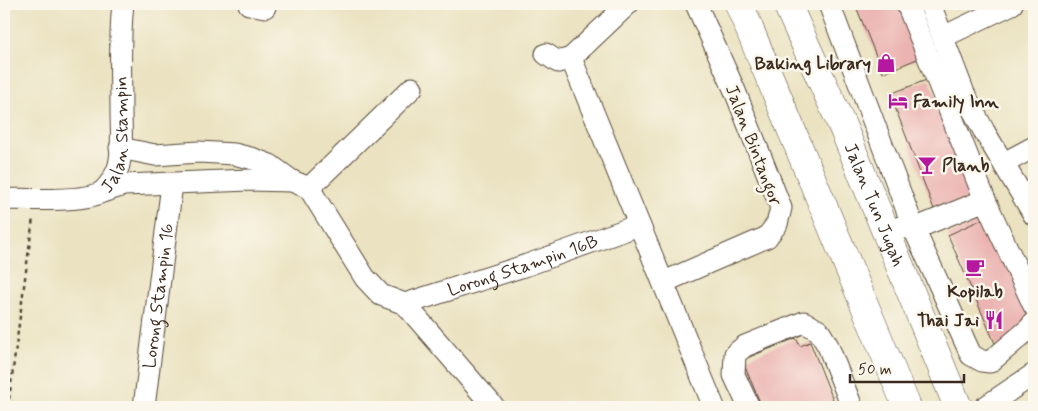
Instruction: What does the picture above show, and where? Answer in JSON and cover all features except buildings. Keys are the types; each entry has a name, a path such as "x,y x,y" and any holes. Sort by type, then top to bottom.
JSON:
{"highway":[{"path":"739,4 907,407"},
{"name":"Jalan Tun Jugah","path":"787,4 844,130 958,407"}],"street":[{"name":"Jalan Stampin","path":"4,198 74,198 102,192 113,177 118,166 120,148 120,40 123,4"},
{"path":"546,54 558,62 571,58 628,4"},
{"name":"Jalan Bintangor","path":"664,282 767,237 776,224 781,208 735,91 696,4"},
{"path":"829,4 914,229 971,355 982,361 990,362 1030,328 1034,322"},
{"path":"907,4 985,200 1034,306"},
{"path":"930,4 964,93 1034,215"},
{"path":"943,38 1012,4"},
{"path":"571,58 714,407"},
{"path":"102,192 124,185 207,181 249,180 300,185 412,88"},
{"path":"844,130 891,221 900,228 914,229 985,200"},
{"path":"1004,164 1034,147"},
{"path":"120,148 155,154 199,152 234,154 270,165 300,185 365,278 381,295 404,304 494,407"},
{"name":"Lorong Stampin 16","path":"144,407 172,184"},
{"name":"Lorong Stampin 16B","path":"404,304 528,266 639,225"},
{"path":"749,407 734,375 735,354 745,346 804,322 819,331 828,346 852,407"},
{"path":"986,407 1034,374"}],"path":[{"path":"8,407 36,198"}],"place":[{"name":"Baking Library","path":"886,63"},
{"name":"Family Inn","path":"898,101"},
{"name":"Planb","path":"927,165"},
{"name":"Kopilab","path":"975,267"},
{"name":"Thai Jai","path":"994,320"}]}
